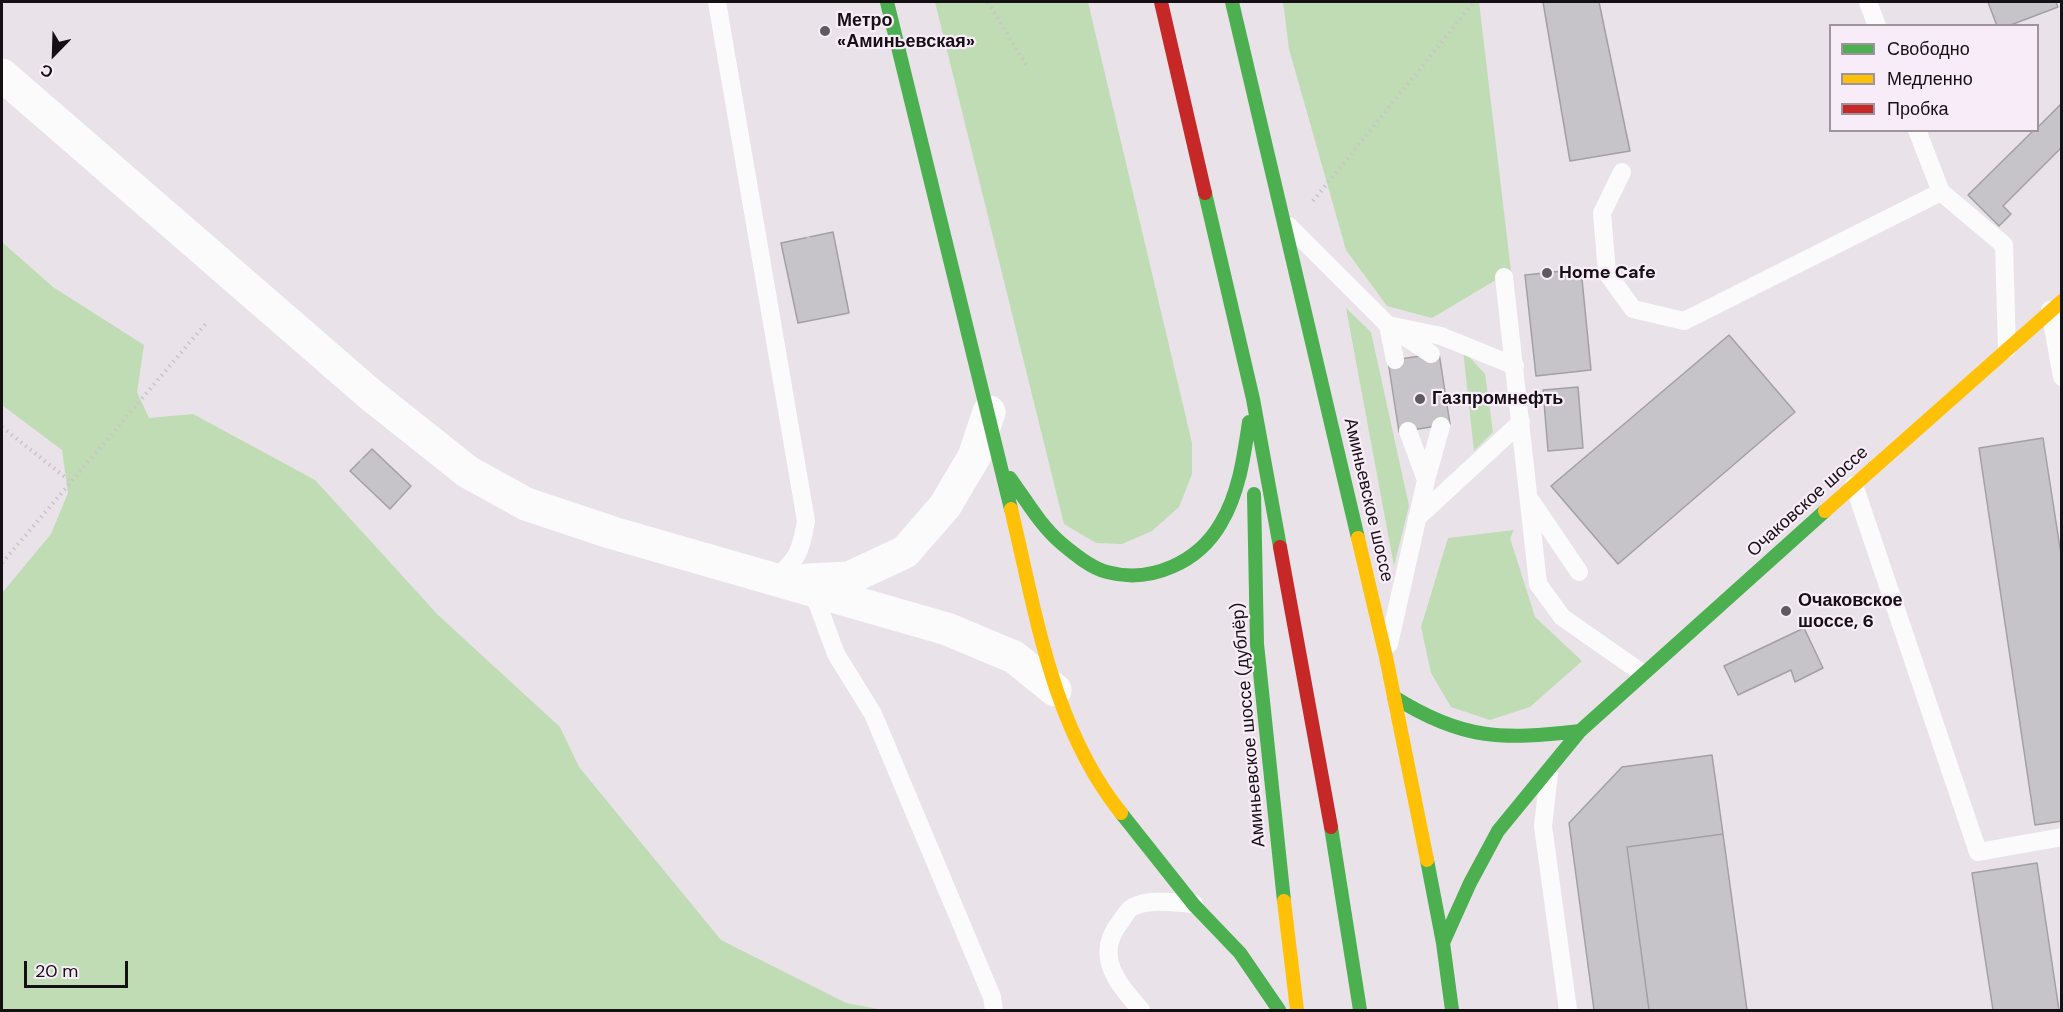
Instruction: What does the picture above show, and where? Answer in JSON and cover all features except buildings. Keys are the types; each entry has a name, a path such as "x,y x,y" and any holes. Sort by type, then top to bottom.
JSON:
{"main road":[{"path":"887,2 1003,469 1055,690 1085,760 1114,805 1194,904 1240,952 1279,1011"},
{"path":"1161,2 1253,399 1340,876 1360,1011"},
{"name":"Аминьевское шоссе","path":"1232,2 1286,223 1386,657 1443,943 1452,1011"},
{"path":"1244,51 1249,12"},
{"name":"Очаковское шоссе","path":"1443,943 1470,883 1498,831 1580,732 1642,673 2056,306"},
{"path":"1003,469 1059,542 1106,572 1140,576 1183,563 1208,543 1229,509 1244,455 1253,399"},
{"name":"Аминьевское шоссе (дублёр)","path":"1253,399 1257,644 1278,854 1297,1011"},
{"path":"1394,697 1432,720 1469,733 1528,737 1580,732"}],"street":[{"path":"2,75 371,395 468,472 526,504 613,533 947,629 1014,657 1055,690"},
{"path":"775,578 817,580 849,578 905,552 945,506 974,457 989,412"}],"lane":[{"path":"717,2 806,521 802,548 791,566 775,578"},
{"path":"1868,2 1876,24"},
{"path":"1918,132 1941,192 2004,244 2007,349"},
{"path":"1622,172 1602,213 1607,273 1633,309 1684,321 1941,192"},
{"path":"1286,223 1388,325 1431,354"},
{"path":"1504,277 1538,584 1562,617 1642,673"},
{"path":"2056,306 2061,377"},
{"path":"1388,325 1395,360"},
{"path":"1388,325 1441,336 1515,366"},
{"path":"1417,518 1521,422"},
{"path":"1386,657 1426,480 1442,426"},
{"path":"1408,431 1426,480"},
{"path":"1854,485 1978,852 2061,837"},
{"path":"1530,500 1579,572"},
{"path":"812,589 836,654 873,714 992,997 994,1011"},
{"path":"1549,772 1543,826 1568,1011"},
{"path":"1141,1011 1125,991 1107,961 1112,932 1132,907 1158,902 1194,904"}],"path":[{"path":"988,2 1026,65"},
{"path":"1315,212 1313,202 1474,2"},
{"path":"808,237 825,318"},
{"path":"2,563 208,321"},
{"path":"2,427 71,482"},
{"path":"361,460 399,499"}],"green space":[{"path":"935,2 1088,2 1192,443 1192,474 1179,507 1152,531 1122,544 1096,543 1064,524"},
{"path":"1283,2 1479,2 1511,271 1432,318 1387,306 1346,250 1289,49"},
{"path":"2,242 53,287 144,345 137,392 149,418 193,414 315,480 438,615 560,727 579,767 721,940 846,1003 883,1010 2,1010 2,593 51,534 68,493 62,450 2,405"},
{"path":"1346,308 1371,332 1409,506 1394,566"},
{"path":"1463,350 1485,374 1493,432 1474,451"},
{"path":"1514,530 1510,538 1535,617 1582,661 1530,707 1490,720 1451,707 1431,673 1421,627 1448,538"}],"traffic: fast":[{"path":"887,2 1011,509"},
{"path":"1232,2 1358,538"},
{"path":"1205,193 1253,399 1280,547"},
{"path":"1010,478 1046,528 1061,543 1089,564 1107,572 1124,575 1157,572 1187,559 1212,537 1221,523 1236,487 1249,422"},
{"path":"1254,494 1257,644 1284,901"},
{"path":"1443,943 1470,883 1498,831 1580,731 1825,511"},
{"path":"1394,697 1441,722 1483,734 1528,736 1580,731"},
{"path":"1121,813 1194,905 1240,953 1279,1010"},
{"path":"1331,827 1360,1010"},
{"path":"1427,860 1443,943 1452,1010"}],"traffic: slow":[{"path":"1825,511 2062,301"},
{"path":"1011,509 1039,628 1062,706 1097,780 1121,813"},
{"path":"1358,538 1386,657 1427,860"},
{"path":"1284,901 1297,1010"}],"traffic: jam":[{"path":"1161,2 1205,193"},
{"path":"1280,547 1331,827"}],"place":[{"name":"Метро «Аминьевская»","path":"825,31"},
{"name":"Home Cafe","path":"1547,273"},
{"name":"Газпромнефть","path":"1420,399"},
{"name":"Очаковское шоссе, 6","path":"1786,611"}]}
